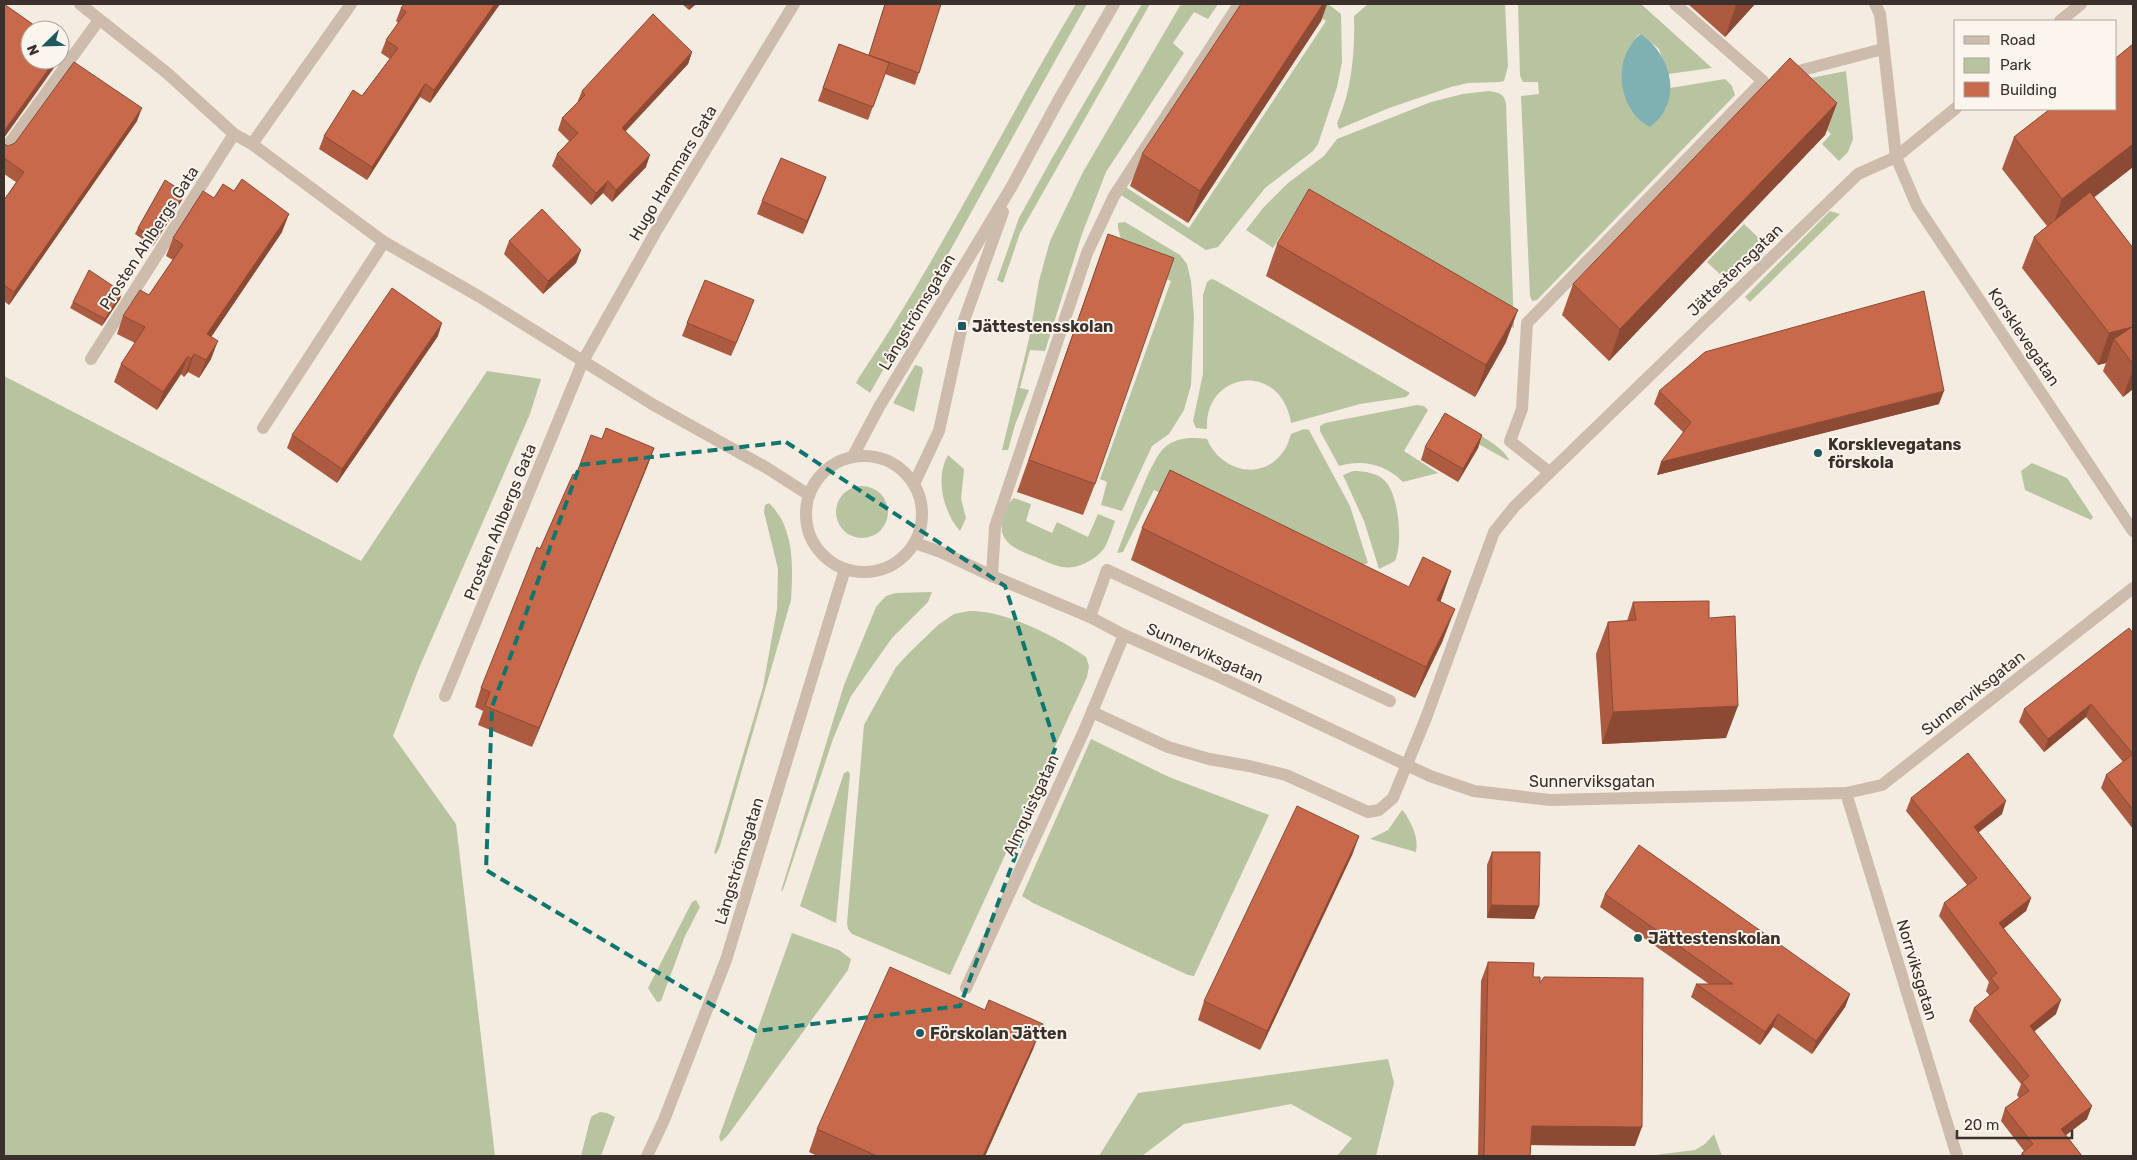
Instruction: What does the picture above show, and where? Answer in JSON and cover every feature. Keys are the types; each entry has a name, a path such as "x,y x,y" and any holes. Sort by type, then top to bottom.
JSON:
{"street":[{"path":"80,4 167,73 234,134 252,144 384,242 480,297 652,404 767,468 809,495"},
{"path":"252,144 351,4"},
{"name":"Hugo Hammars Gata","path":"584,360 655,233 794,4"},
{"name":"Långströmsgatan","path":"853,456 879,407 1012,186 1058,100 1114,4"},
{"path":"992,576 995,527 1087,253 1114,196 1239,4"},
{"path":"1675,4 1763,81"},
{"name":"Korsklevegatan","path":"1875,4 1880,14 1896,157 1917,206 2133,531"},
{"path":"2061,20 2081,4"},
{"path":"4,151 99,20"},
{"path":"1549,472 1510,441 1522,409 1527,323 1763,81 1883,49"},
{"name":"Jättestensgatan","path":"1092,712 1168,747 1208,760 1249,766 1286,775 1368,812 1379,810 1393,798 1426,718 1494,532 1515,506 1858,174 1896,157 1954,110"},
{"name":"Prosten Ahlbergs Gata","path":"91,359 234,134"},
{"name":"Långströmsgatan","path":"914,484 939,431 962,326 1012,186"},
{"path":"262,428 384,242"},
{"name":"Prosten Ahlbergs Gata","path":"446,696 584,360"},
{"path":"867,455 882,458 906,473 914,484 919,496 922,513 920,531 908,552 888,567 864,572 845,569 830,561 813,542 808,531 806,519 809,495 814,484 830,466 853,456 867,455"},
{"name":"Sunnerviksgatan","path":"915,542 1090,617 1124,635 1224,679 1430,776 1474,791 1550,800 1846,793 1882,786 2133,588"},
{"name":"Långströmsgatan","path":"647,1156 668,1111 726,960 845,569"},
{"path":"1090,617 1107,570 1390,701"},
{"name":"Almquistgatan","path":"966,988 1092,712 1124,635"},
{"name":"Norrviksgatan","path":"1846,793 1957,1156"}],"highlighted area":[{"path":"786,442 1005,586 1056,746 960,1006 756,1031 486,870 492,707 580,465"}],"green space":[{"path":"1076,4 1087,4 870,393 856,383 858,379 916,287"},
{"path":"1142,4 1150,4 1020,233 1003,283 997,280 1019,218"},
{"path":"1181,4 1218,4 1208,19 1194,12 1173,43 1184,53 1106,172 1082,234 1045,351 1030,350 1020,388 1029,390 1015,425 1008,450 1002,450 1029,339 1039,281 1050,241 1083,172"},
{"path":"1299,4 1328,4 1341,14 1342,62 1337,87 1318,144 1313,151 1265,188 1218,247 1206,250 1121,195 1124,186 1189,228 1326,21"},
{"path":"1368,4 1505,4 1508,66 1504,81 1468,83 1451,87 1389,108 1339,129 1337,123 1352,71 1354,16"},
{"path":"1518,4 1641,4 1712,68 1668,74 1659,49 1641,34 1638,35 1627,54 1623,72 1623,87 1666,109 1670,88 1725,79 1732,86 1735,95 1537,300 1532,301 1530,296 1521,96 1539,94 1538,82 1523,82 1520,76"},
{"path":"1846,71 1853,139 1848,152 1839,161 1822,144 1831,134 1780,86 1781,84"},
{"path":"1489,91 1500,94 1506,104 1514,328 1297,209 1273,248 1246,230 1263,208 1288,183 1324,156 1337,139 1431,102 1463,94"},
{"path":"1830,211 1840,214 1750,302 1745,297"},
{"path":"1125,222 1180,255 1187,264 1191,281 1194,317 1191,385 1184,410 1169,434 1152,446 1122,511 1101,505 1107,482 1100,479 1171,281 1127,263 1118,228 1118,223"},
{"path":"1744,224 1761,240 1724,278 1707,262"},
{"path":"1211,279 1410,393 1406,397 1360,404 1291,423 1284,403 1273,389 1259,382 1244,381 1230,385 1217,395 1209,410 1207,429 1196,428 1193,421 1203,374 1203,295 1207,282"},
{"path":"915,365 922,367 923,371 914,412 893,403"},
{"path":"487,371 541,379 530,414 419,668 393,736 456,824 495,1156 4,1156 4,376 361,561"},
{"path":"1417,405 1424,406 1428,410 1404,451 1438,473 1403,482 1381,467 1365,463 1339,466 1320,431 1320,426 1325,423"},
{"path":"1445,415 1492,443 1500,449 1509,461 1441,423 1441,417"},
{"path":"1304,429 1309,430 1350,506 1368,563 1331,577 1154,490 1123,552 1117,553 1151,468 1157,457 1168,445 1184,439 1207,439 1213,450 1231,465 1253,470 1274,462 1284,450 1291,434"},
{"path":"948,455 964,469 961,499 966,518 960,531 949,514 943,494 942,474"},
{"path":"2032,463 2067,478 2093,517 2091,520 2025,490 2021,471"},
{"path":"1353,471 1366,472 1383,479 1390,489 1397,509 1399,543 1395,561 1379,569 1364,521 1343,475"},
{"path":"857,486 867,486 881,493 888,507 888,517 881,531 867,538 857,538 847,534 840,527 836,517 836,507 840,497 847,490"},
{"path":"1014,498 1031,504 1026,521 1052,533 1057,522 1088,537 1098,514 1115,521 1105,547 1097,556 1076,566 1057,566 1018,550 1004,537 1002,522 1008,505"},
{"path":"769,503 784,524 788,536 792,561 791,600 720,846 716,854 714,853 763,687 777,609 778,569 764,512 765,505"},
{"path":"932,592 928,602 892,638 851,696 833,739 783,890 781,891 844,685 876,607 886,596 896,593"},
{"path":"969,611 998,615 1046,633 1086,657 1089,666 1087,677 950,975 852,934 848,929 847,923 864,725 896,667 938,625 954,614"},
{"path":"1091,739 1169,777 1269,815 1194,976 1188,975 1033,903 1022,896"},
{"path":"848,771 850,774 836,923 800,906 844,773"},
{"path":"1402,810 1414,832 1417,842 1416,852 1370,839 1388,830"},
{"path":"696,900 700,907 685,936 661,1001 657,1002 648,988 692,902"},
{"path":"792,933 839,950 851,959 848,970 721,1142 719,1137"},
{"path":"1388,1059 1394,1083 1376,1156 1337,1156 1352,1138 1291,1104 1184,1124 1142,1156 1099,1156 1138,1093"},
{"path":"600,1112 615,1117 601,1156 581,1156 590,1120 592,1116"},
{"path":"1714,1134 1722,1156 1647,1156 1695,1150 1705,1144"}],"water":[{"path":"1641,34 1652,43 1660,54 1670,79 1667,105 1661,117 1650,127 1633,112 1623,90 1622,66 1631,45"}],"building":[{"path":"4,4 27,20 20,20 20,70 48,70 4,131"},
{"path":"404,4 495,4 434,90 425,84 372,167 324,136 353,90 362,96 398,48 386,40 406,12 401,8"},
{"path":"885,4 941,4 919,73 869,55"},
{"path":"1241,4 1323,4 1200,191 1142,154"},
{"path":"653,14 692,52 622,128 650,155 616,190 608,181 596,193 557,154 578,133 562,118 585,95 582,91"},
{"path":"839,44 889,63 873,107 823,88"},
{"path":"2133,44 2133,144 2062,199 2014,137 2049,110 2117,110 2117,57"},
{"path":"1790,58 1837,103 1620,329 1573,284"},
{"path":"74,62 142,108 14,292 4,285 4,200 24,172 4,158 4,144 8,146 15,143"},
{"path":"781,158 826,177 807,221 762,201"},
{"path":"242,179 289,214 207,334 218,341 206,360 194,354 191,359 188,356 163,392 121,364 145,327 123,316 140,290 149,295 183,245 173,238 203,191 214,198 223,184 234,191"},
{"path":"165,180 185,193 155,240 138,228"},
{"path":"1309,189 1518,310 1486,365 1277,244"},
{"path":"2090,192 2133,248 2133,364 2114,339 2132,327 2109,333 2034,237"},
{"path":"542,209 581,250 548,281 509,241"},
{"path":"1108,234 1174,258 1095,484 1029,460"},
{"path":"89,270 122,292 105,319 73,302"},
{"path":"705,280 754,300 736,343 687,323"},
{"path":"392,288 442,323 342,469 292,435"},
{"path":"1924,291 1944,391 1661,462 1691,422 1659,391 1705,352"},
{"path":"1445,413 1482,435 1463,469 1425,447"},
{"path":"606,428 654,448 539,728 485,706 490,692 481,688 537,547 540,549 573,474 576,475 591,435 602,439"},
{"path":"1170,470 1409,587 1423,557 1451,571 1437,600 1455,609 1426,667 1142,528"},
{"path":"1709,601 1709,618 1735,616 1738,706 1613,712 1608,622 1636,620 1633,602"},
{"path":"2129,628 2133,633 2133,754 2091,704 2048,739 2024,709"},
{"path":"1968,753 2006,801 1974,827 2031,898 1999,923 2061,1000 2030,1026 2092,1106 2061,1129 2082,1156 2024,1156 2022,1153 2033,1144 2005,1108 2029,1091 2022,1082 2029,1076 1974,1008 1999,988 1991,978 1997,973 1944,903 1977,878 1911,798"},
{"path":"2133,754 2133,810 2106,775"},
{"path":"1297,806 1359,836 1267,1031 1204,1001"},
{"path":"1639,845 1850,994 1816,1041 1778,1014 1765,1032 1696,984 1733,984 1605,894"},
{"path":"1492,852 1540,852 1539,906 1491,905"},
{"path":"1488,962 1534,963 1533,977 1540,977 1540,983 1544,977 1643,978 1642,1127 1532,1126 1530,1156 1484,1156"},
{"path":"890,967 985,1010 989,1000 1043,1024 983,1156 877,1156 817,1129"}],"place":[{"name":"Jättestensskolan","path":"962,326"},
{"name":"Korsklevegatans förskola","path":"1818,453"},
{"name":"Jättestenskolan","path":"1638,938"},
{"name":"Förskolan Jätten","path":"920,1033"}]}
